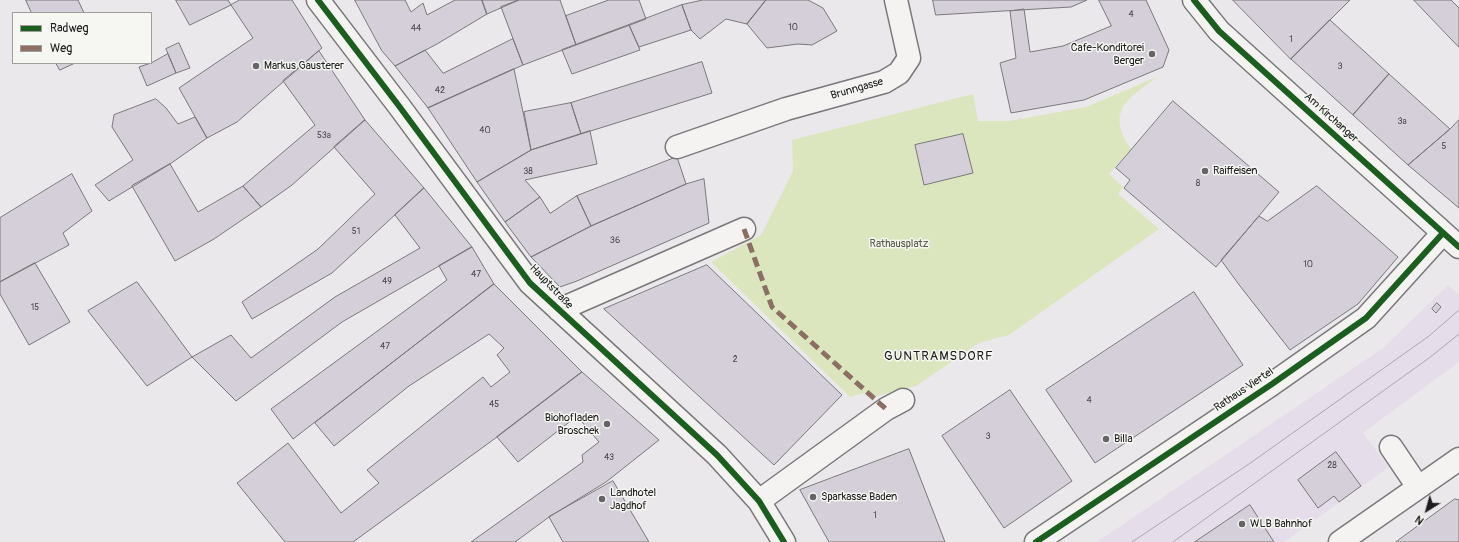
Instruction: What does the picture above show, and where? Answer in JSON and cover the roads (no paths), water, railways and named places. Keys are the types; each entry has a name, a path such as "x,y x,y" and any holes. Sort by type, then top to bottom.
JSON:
{"street":[{"name":"Hauptstraße","path":"318,0 399,106 530,283 717,455 759,501 784,542"},
{"name":"Brunngasse","path":"677,147 786,109 884,82 899,73 909,58 896,0"},
{"name":"Am Kirchanger","path":"1194,0 1219,31 1459,247"},
{"path":"559,310 744,229"},
{"name":"Rathaus Viertel","path":"1036,542 1272,384 1366,318 1443,232"},
{"path":"759,501 886,409 903,400"},
{"path":"1391,447 1418,487"},
{"path":"1340,542 1459,459"}],"tram line":[{"path":"1132,542 1249,464 1429,336 1459,310"},
{"path":"1173,542 1429,358 1459,334"}],"place":[{"name":"Cafe-Konditorei Berger","path":"1152,54"},
{"name":"Markus Gausterer","path":"256,66"},
{"name":"Raiffeisen","path":"1205,171"},
{"name":"Biohofladen Broschek","path":"607,424"},
{"name":"Billa","path":"1106,439"},
{"name":"Sparkasse Baden","path":"813,497"},
{"name":"Landhotel Jagdhof","path":"602,499"},
{"name":"WLB Bahnhof","path":"1242,524"}],"district":[{"name":"GUNTRAMSDORF","path":"939,357"}],"park label":[{"name":"Rathausplatz","path":"899,244"}]}
